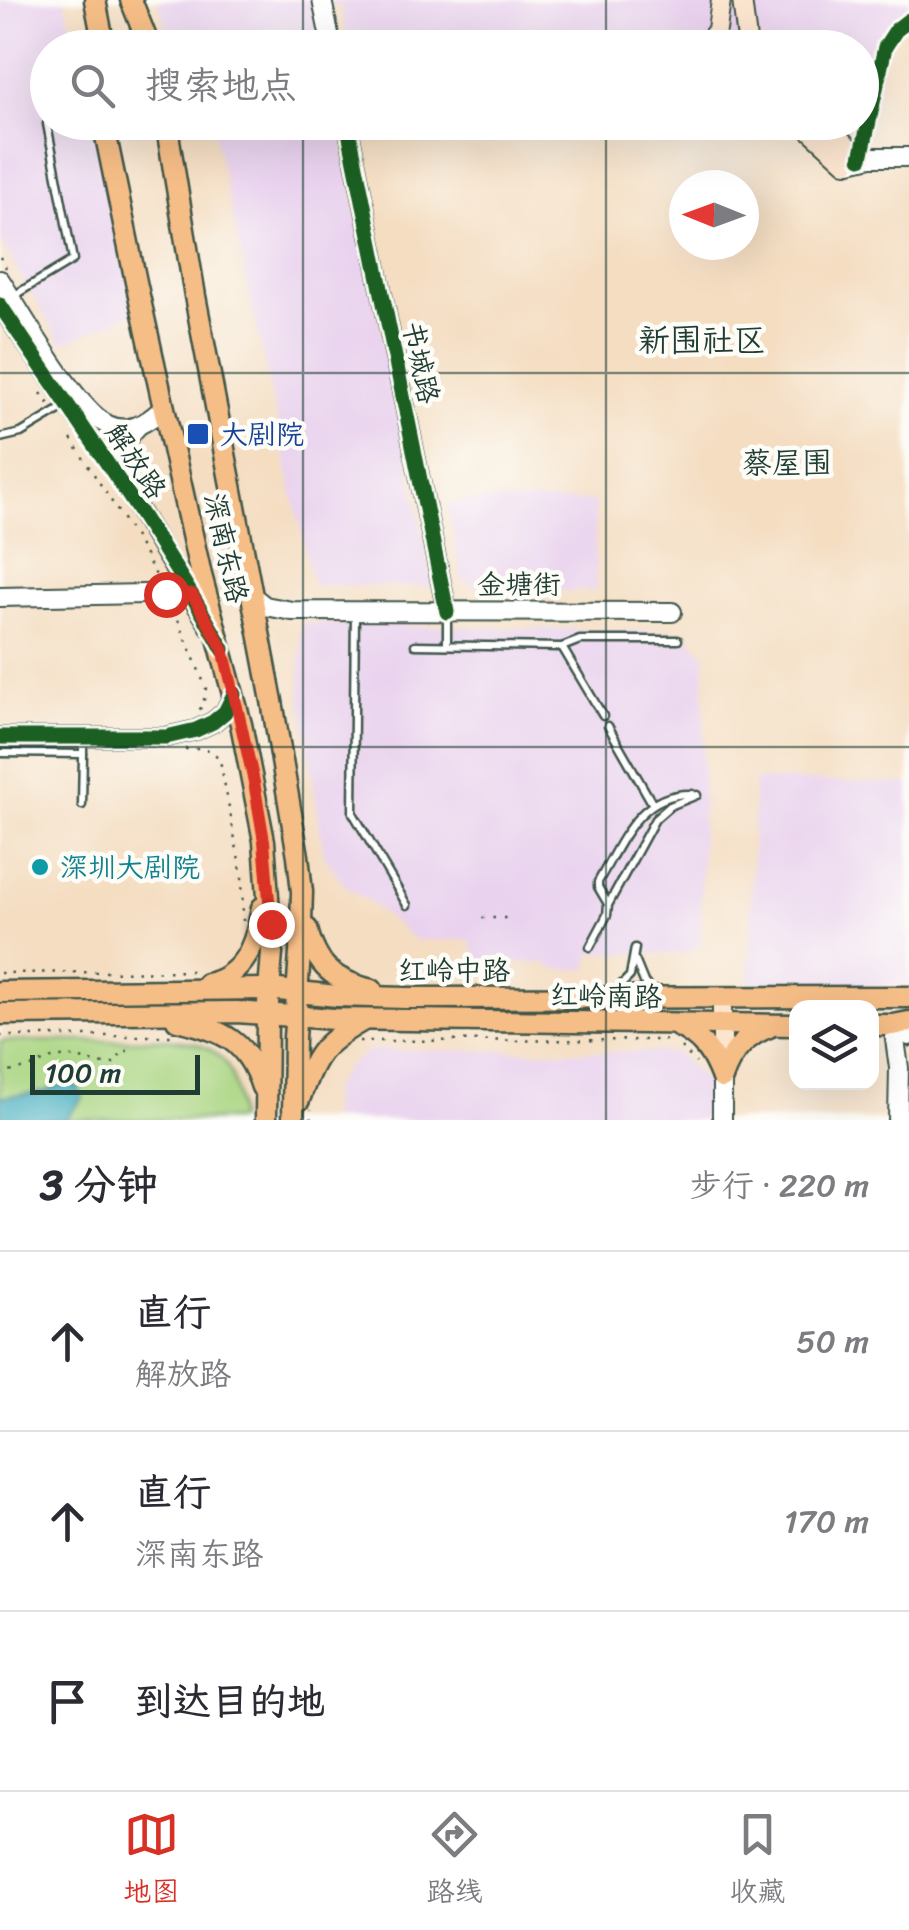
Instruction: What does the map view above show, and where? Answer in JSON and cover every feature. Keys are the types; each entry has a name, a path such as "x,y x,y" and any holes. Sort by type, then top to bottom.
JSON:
{"main road":[{"path":"95,0 101,30"},
{"path":"131,0 143,30"},
{"path":"717,30 721,0"},
{"path":"721,0 725,30"},
{"path":"742,0 746,30"},
{"name":"深南东路","path":"107,140 202,574 254,782 267,870 272,954 266,1111"},
{"name":"深南东路","path":"169,140 298,856 302,892 295,1018 299,1119"},
{"path":"825,140 854,161"},
{"path":"837,140 854,161"},
{"path":"140,990 204,984 234,972 255,940 267,870"},
{"path":"302,892 310,942 322,964 354,986 404,998"},
{"name":"红岭中路","path":"0,992 269,989 404,998 909,997"},
{"path":"722,997 722,1078"},
{"path":"0,1014 237,1012 295,1018"},
{"path":"146,1013 198,1025 228,1037 252,1061 266,1111"},
{"name":"红岭南路","path":"295,1018 789,1025"},
{"path":"299,1119 309,1070 318,1054 339,1034 364,1020"},
{"path":"675,1025 704,1042 722,1078"},
{"path":"722,1078 727,1063 742,1043 775,1025"}],"street":[{"path":"322,0 328,30"},
{"path":"879,69 885,47 896,30 909,20"},
{"name":"书城路","path":"351,140 447,612"},
{"path":"860,140 854,161 909,157"},
{"name":"解放路","path":"2,272 6,301 67,405 124,486 223,649"},
{"name":"解放路","path":"6,301 70,388 98,418 114,427 138,426 164,406"},
{"path":"124,486 121,450 138,426"},
{"path":"0,597 192,594"},
{"name":"金塘街","path":"251,595 265,606 283,611 672,612"},
{"path":"0,738 83,745 172,743 225,712 234,694"},
{"path":"898,1028 898,1120"},
{"path":"722,1078 722,1120"}],"lane":[{"path":"6,301 73,260 50,140"},
{"path":"0,438 22,433 67,405"},
{"path":"354,612 352,813 407,905"},
{"path":"446,645 447,612"},
{"path":"414,644 562,647 580,640 678,640"},
{"path":"562,647 603,716"},
{"path":"608,726 652,803"},
{"path":"0,753 83,745 82,805"},
{"path":"590,948 608,905 662,812 698,795 673,795 652,803 632,823 598,882 608,905"},
{"path":"608,997 630,976 635,948"},
{"path":"635,959 644,982 656,997"}],"path":[{"path":"0,258 2,272"},
{"path":"71,438 161,584"},
{"path":"172,607 206,688 203,706 192,716"},
{"path":"172,743 208,749 220,760 242,876 243,925"},
{"path":"482,918 514,918"},
{"path":"0,973 201,971"},
{"path":"0,1036 188,1036"},
{"path":"352,1041 674,1040 701,1068"},
{"path":"0,1074 69,1056 98,1064 115,1063 123,1051 128,1051"},
{"path":"299,1119 311,1108 322,1108"}],"shaded area":[{"path":"0,0 65,0 72,30 30,30 30,140 97,140 135,312 62,344 0,241"},
{"path":"157,0 909,0 909,10 885,31 879,43 879,30 345,30 340,5 315,10 319,30 169,30"},
{"path":"216,140 342,140 434,587 313,585"},
{"path":"464,501 595,501 596,591 481,590 462,579 447,505"},
{"path":"300,623 686,632 705,656 700,944 686,954 590,953 589,969 554,969 544,963 477,962 470,940 415,940 345,886 324,855 301,696"},
{"path":"754,780 909,783 909,986 749,983"},
{"path":"370,1050 675,1052 709,1084 709,1120 331,1120 331,1090 347,1066"}],"green space":[{"path":"154,1039 193,1043 219,1056 234,1080 238,1120 0,1120 0,1041"}],"water":[{"path":"66,1083 78,1087 83,1098 65,1120 0,1120 0,1097 43,1092"}],"cycle path":[{"path":"879,75 885,47 896,30 909,20"},
{"path":"351,140 447,612"},
{"path":"861,158 865,140"},
{"path":"0,305 143,517 223,649"},
{"path":"0,737 166,737 213,722 225,712 234,694"}],"place":[{"name":"大剧院","path":"198,434"},
{"name":"深圳大剧院","path":"40,867"}],"district":[{"name":"新围社区","path":"702,340"},
{"name":"蔡屋围","path":"787,463"}],"route":[{"path":"166,594 192,594 223,649 254,782 271,924"}]}
